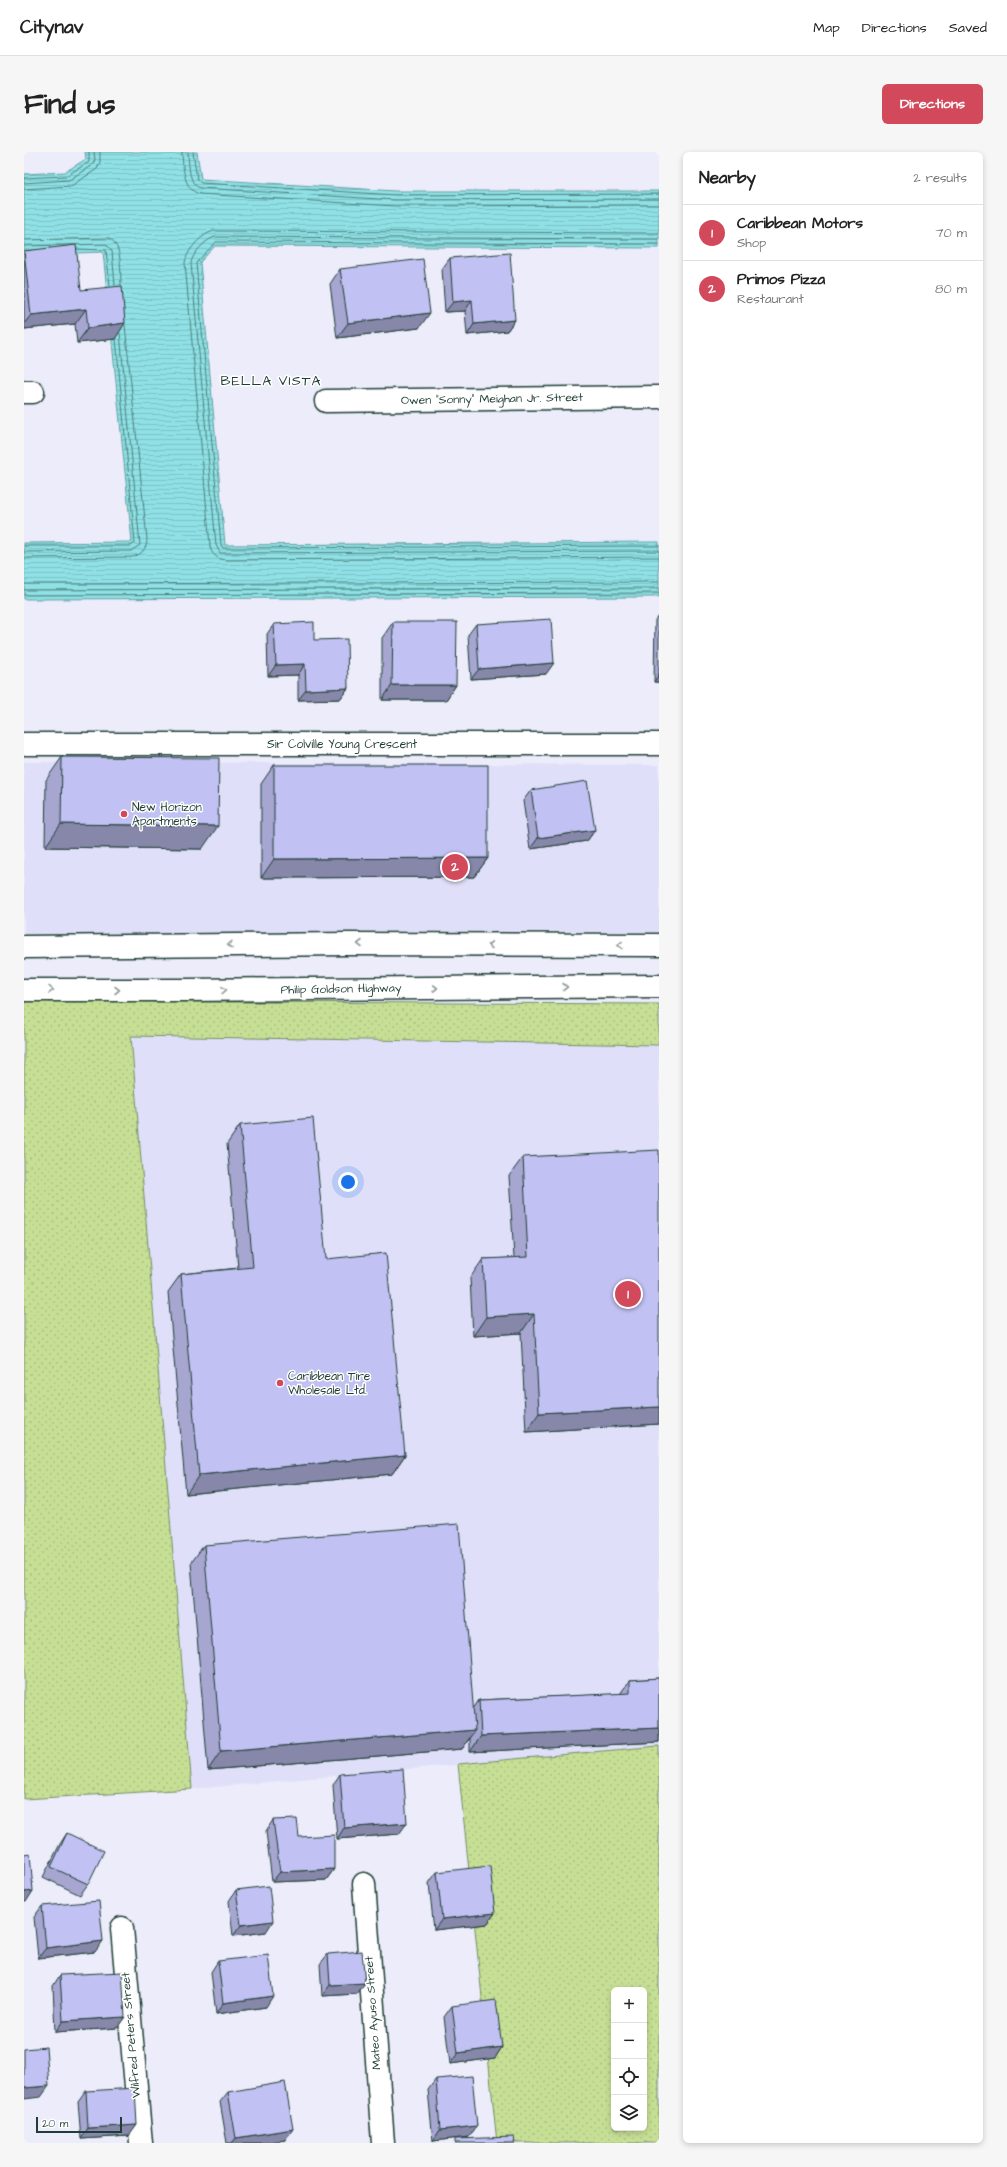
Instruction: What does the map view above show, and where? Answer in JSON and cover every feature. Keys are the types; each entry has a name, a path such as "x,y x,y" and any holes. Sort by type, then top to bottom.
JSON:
{"main road":[{"name":"Owen \"Sonny\" Meighan Jr. Street","path":"326,401 659,397"},
{"name":"Sir Colville Young Crescent","path":"24,744 659,744"},
{"path":"24,948 346,944 659,945"},
{"name":"Philip Goldson Highway","path":"24,990 659,986"},
{"name":"Mateo Ayuso Street","path":"364,1884 383,2143"},
{"name":"Wilfred Peters Street","path":"122,1928 141,2143"}],"shaded area":[{"path":"24,762 659,765 659,932 338,931 24,940"},
{"path":"131,1035 659,1045 659,1746 192,1789"}],"green space":[{"path":"24,1001 659,1004 659,1045 131,1036 192,1789 24,1799"},
{"path":"659,1746 659,2143 497,2143 458,1764"}],"water":[{"path":"85,152 197,152 201,179 396,191 659,191 659,248 215,246 200,262 225,545 659,542 659,597 24,599 24,543 132,542 103,252 24,255 24,174 65,172 86,159"}],"building":[{"path":"76,245 81,290 122,286 125,323 88,328 86,309 31,315 24,251"},
{"path":"510,253 515,320 474,324 472,300 453,302 450,258"},
{"path":"423,259 430,313 348,323 340,269"},
{"path":"551,619 554,663 479,669 476,624"},
{"path":"314,622 314,640 347,639 348,688 306,690 305,664 276,665 274,624"},
{"path":"393,622 457,622 456,685 392,685"},
{"path":"62,757 219,758 218,826 61,824"},
{"path":"274,765 488,765 488,858 274,859"},
{"path":"587,781 595,830 538,838 531,790"},
{"name":"Caribbean Tire Wholesale Ltd.","path":"313,1118 326,1259 386,1253 405,1455 199,1475 181,1274 253,1267 240,1125"},
{"path":"659,1150 659,1407 539,1413 534,1314 486,1317 483,1259 528,1257 523,1157"},
{"path":"459,1524 475,1730 221,1751 204,1545"},
{"path":"659,1678 659,1728 481,1736 479,1700 630,1693 630,1680"},
{"path":"403,1769 407,1823 344,1828 340,1774"},
{"path":"297,1819 299,1837 334,1835 334,1869 280,1872 273,1820"},
{"path":"67,1833 104,1851 88,1884 51,1867"},
{"path":"30,1853 33,1891 24,1892 24,1854"},
{"path":"490,1866 495,1913 442,1919 437,1872"},
{"path":"269,1886 273,1921 241,1925 236,1890"},
{"path":"99,1901 103,1941 46,1948 42,1906"},
{"path":"362,1951 365,1983 330,1985 328,1954"},
{"path":"268,1955 273,1996 223,2003 218,1961"},
{"path":"122,1972 125,2017 63,2021 60,1975"},
{"path":"496,2000 502,2047 458,2053 452,2006"},
{"path":"46,2047 49,2086 24,2088 24,2049"},
{"path":"472,2076 477,2126 440,2130 436,2079"},
{"path":"285,2082 293,2129 236,2138 228,2092"},
{"path":"135,2088 137,2125 88,2128 86,2091"},
{"path":"514,2137 515,2143 455,2143 455,2139"}],"place":[{"name":"New Horizon Apartments","path":"124,814"},
{"name":"Primos Pizza","path":"455,867"},
{"name":"Caribbean Motors","path":"628,1294"},
{"name":"Caribbean Tire Wholesale Ltd.","path":"280,1383"}],"district":[{"name":"BELLA VISTA","path":"271,381"}]}
